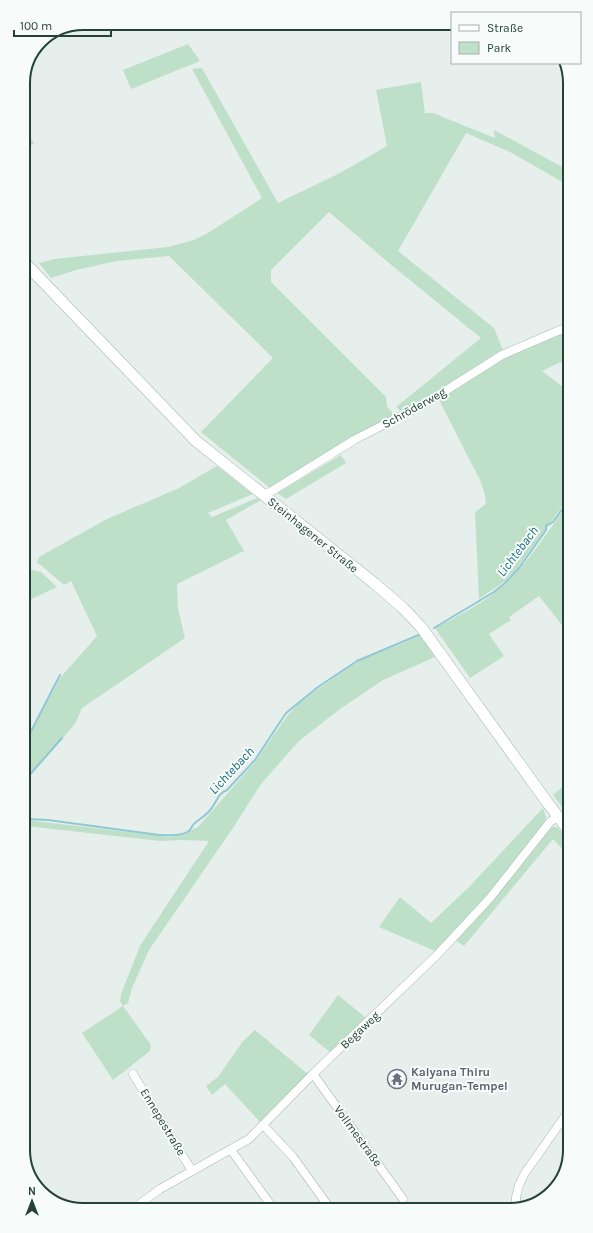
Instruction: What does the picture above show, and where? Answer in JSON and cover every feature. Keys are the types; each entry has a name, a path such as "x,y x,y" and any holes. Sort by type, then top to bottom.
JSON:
{"main road":[{"name":"Steinhagener Straße","path":"30,268 196,441 374,583 403,608 421,627 563,824"}],"street":[{"name":"Schröderweg","path":"264,495 354,440 426,403 502,355 563,329"},
{"name":"Begaweg","path":"141,1203 160,1189 249,1139 313,1074 437,955 490,898 550,822 557,817"},
{"name":"Ennepestraße","path":"134,1074 192,1171"},
{"name":"Vollmestraße","path":"313,1074 403,1199"},
{"path":"516,1202 519,1185 525,1173 563,1119"},
{"path":"263,1125 293,1157 325,1203"},
{"path":"231,1150 269,1203"}],"green space":[{"path":"188,44 200,61 131,89 123,70"},
{"path":"202,68 278,203 340,173 387,146 376,90 421,82 425,113 433,113 495,138 494,130 563,167 563,182 510,152 466,133 398,251 494,328 503,350 422,401 401,411 396,407 481,338 329,212 271,270 271,282 386,397 387,406 394,415 270,488 201,432 273,358 169,256 117,261 76,270 51,278 39,263 54,259 168,247 194,240 208,233 262,198 192,69"},
{"path":"30,136 34,144 30,146"},
{"path":"563,334 563,361 542,371 563,387 563,505 518,567 505,581 479,599 475,512 486,504 485,495 481,482 438,398 503,359"},
{"path":"341,455 346,463 286,499 277,493"},
{"path":"217,466 253,494 208,513 212,517 257,498 261,500 226,520 244,551 177,584 178,609 185,638 82,708 75,724 30,775 30,734 60,678 97,636 71,581 64,585 37,562 39,557 107,519 179,488"},
{"path":"563,511 563,624 539,596 509,617 511,620 489,634 504,656 470,678 435,628 491,596 507,582 531,555"},
{"path":"30,569 41,572 57,587 30,600"},
{"path":"421,635 435,657 383,680 340,709 299,741 261,784 233,828 149,950 132,988 128,1003 123,1006 120,1001 121,994 140,946 209,841 160,841 30,826 30,820 171,837 181,835 198,827 255,762 287,716 297,705 319,688 363,659"},
{"path":"563,786 563,808 553,795"},
{"path":"543,808 546,817 545,822 479,905 435,951 379,927 400,897 431,923 469,887"},
{"path":"552,827 558,828 563,834 563,850 553,839 464,946 456,941"},
{"path":"338,995 366,1018 331,1053 309,1035"},
{"path":"123,1006 151,1045 150,1051 113,1080 82,1033"},
{"path":"255,1030 309,1075 260,1122 225,1084 212,1095 206,1086 218,1077 243,1041"}],"waterway":[{"name":"Lichtebach","path":"434,628 494,592 505,583 519,568 546,530 546,526 553,522 563,508"},
{"name":"Lichtebach","path":"30,819 48,820 159,835 183,834 190,830 193,825 209,811 220,795 227,790 255,760 286,713 318,687 357,661 421,634"},
{"path":"30,733 60,675"},
{"path":"30,774 62,738"}],"place":[{"name":"Kalyana Thiru Murugan-Tempel","path":"397,1079"}]}
